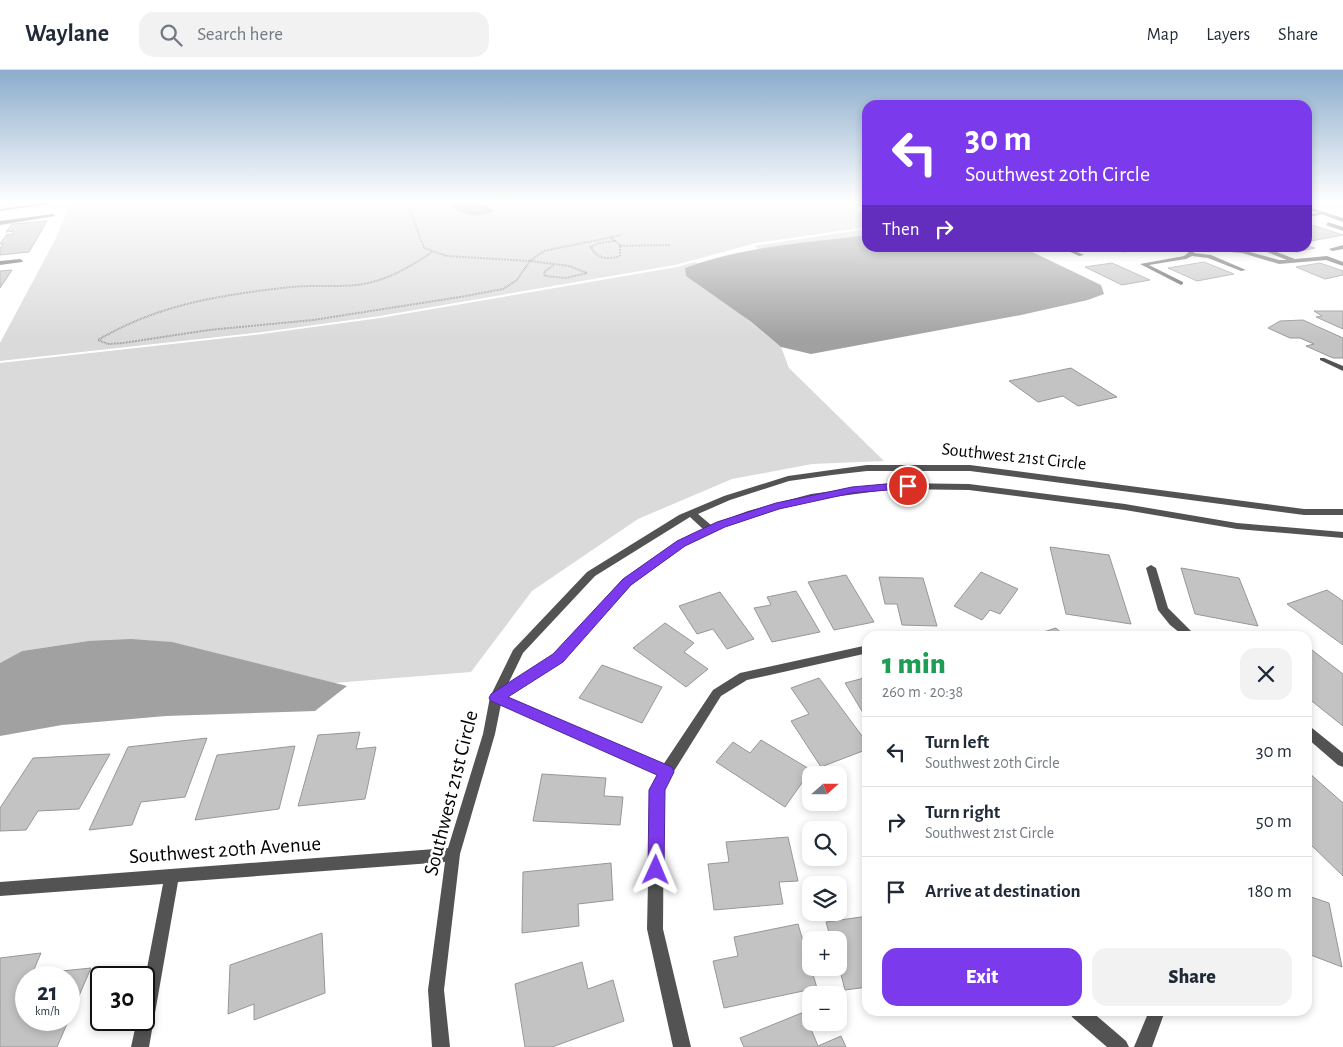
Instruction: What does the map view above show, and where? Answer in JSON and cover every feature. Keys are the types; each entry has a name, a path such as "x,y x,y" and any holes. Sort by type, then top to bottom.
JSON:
{"street":[{"path":"1332,249 1340,248"},
{"path":"1073,252 1081,256"},
{"path":"1181,283 1143,264 1186,257 1190,252"},
{"path":"1195,252 1243,270"},
{"path":"1245,252 1279,262 1328,258 1343,264"},
{"path":"1272,252 1295,261"},
{"path":"0,263 20,261"},
{"path":"1322,359 1343,369"},
{"name":"Southwest 21st Circle","path":"441,1047 436,990 453,854 489,734 496,698 519,650 591,574 691,514 727,498 788,480 867,468 917,466 970,468 1294,510 1343,512"},
{"name":"Southwest 21st Circle","path":"496,698 558,658 627,582 681,544 750,514 811,498 893,486 939,485 970,487 1125,507 1237,526 1343,535"},
{"path":"691,514 710,530"},
{"path":"1151,568 1163,610 1185,631"},
{"path":"682,1047 655,929 657,790 666,772 717,694 744,676 862,650"},
{"path":"496,698 666,772"},
{"path":"1312,735 1343,761"},
{"name":"Southwest 20th Avenue","path":"0,889 453,854"},
{"path":"140,1047 172,876"},
{"path":"1084,1016 1120,1047"},
{"path":"1143,1047 1155,1016"}],"path":[{"path":"424,248 432,252 459,258 530,261 580,269 587,273 577,278 545,276 544,272 554,265"},
{"path":"432,252 384,278 364,284 287,288 165,308 107,334 98,340 108,344 123,343 209,330 313,320 503,289 517,280 530,261 539,253 564,248"},
{"path":"591,248 602,258 619,257 620,248"}],"shaded area":[{"path":"51,248 739,248 675,265 380,316 263,332 0,361 0,343"},
{"path":"766,248 862,248 862,252 1032,252 1101,285 1104,294 1088,300 1021,315 811,354 781,347 750,321 686,276 685,268"},
{"path":"695,262 698,263 685,268 781,347 789,368 884,461 812,464 732,479 638,519 532,591 471,672 334,683 209,652 88,641 22,651 0,663 0,363 262,334 380,318 677,267"},
{"path":"131,639 172,642 347,686 315,711 166,716 62,725 0,736 0,663 22,651 88,641"}],"building":[{"path":"0,248 32,248 29,252 0,255"},
{"path":"1204,262 1234,274 1197,281 1168,268"},
{"path":"1112,263 1150,280 1122,285 1085,267"},
{"path":"1320,263 1343,271 1343,275 1325,279 1296,267"},
{"path":"12,270 0,288 0,271"},
{"path":"1314,311 1343,311 1343,329 1316,317 1322,316"},
{"path":"1303,320 1343,338 1343,358 1333,358 1306,346 1314,344 1300,338 1290,338 1268,328 1280,321"},
{"path":"1071,368 1117,397 1078,406 1063,396 1038,402 1009,381"},
{"path":"1050,547 1109,555 1131,624 1066,614"},
{"path":"1181,568 1239,578 1258,626 1195,614"},
{"path":"981,572 1018,589 1000,614 990,610 982,620 954,606"},
{"path":"846,575 874,622 834,630 808,582"},
{"path":"879,577 923,578 937,626 902,625 897,604 885,604"},
{"path":"1327,590 1343,601 1343,645 1287,604"},
{"path":"796,591 820,632 772,642 754,608 771,605 767,597"},
{"path":"720,592 754,639 727,649 713,629 697,634 679,606"},
{"path":"665,623 694,643 684,652 708,669 686,687 633,648"},
{"path":"1056,628 1059,631 1047,631"},
{"path":"1312,650 1343,674 1343,726 1312,701"},
{"path":"602,665 662,687 642,723 579,698"},
{"path":"819,678 862,736 862,751 820,766 791,721 809,714 791,688"},
{"path":"862,679 862,711 845,683"},
{"path":"360,732 356,749 376,747 365,799 298,806 318,735"},
{"path":"207,738 185,797 141,802 132,825 89,830 128,747"},
{"path":"761,740 804,766 802,766 802,783 785,807 716,762 733,742 750,753"},
{"path":"295,746 279,809 195,820 217,755"},
{"path":"110,754 79,809 38,811 26,830 0,831 0,808 33,758"},
{"path":"542,774 606,778 604,796 623,797 620,825 533,821"},
{"path":"1312,776 1343,803 1343,876 1312,846"},
{"path":"788,837 798,881 779,882 783,904 714,910 708,864 729,862 726,842"},
{"path":"611,863 613,900 578,904 579,926 522,933 523,872"},
{"path":"1312,897 1329,903 1342,967 1312,956"},
{"path":"862,917 862,988 847,990 847,986 844,986 841,976 847,976 847,931 828,931 826,922 847,921 847,919"},
{"path":"798,924 802,937 802,976 813,976 816,986 802,986 802,991 724,1008 713,961 738,956 734,937"},
{"path":"322,933 325,993 254,1020 254,1004 228,1014 230,965"},
{"path":"41,953 35,966 15,966 15,1031 64,1031 57,1047 0,1047 0,958"},
{"path":"582,962 588,989 613,980 624,1021 552,1047 525,1047 515,984"},
{"path":"90,968 80,994 80,969"},
{"path":"802,1013 802,1031 812,1031 818,1046 841,1036 846,1047 744,1047 740,1038"}],"route":[{"path":"656,870 657,790 666,772 496,698 558,658 627,582 681,544 721,524 776,506 852,490 908,486"}]}
